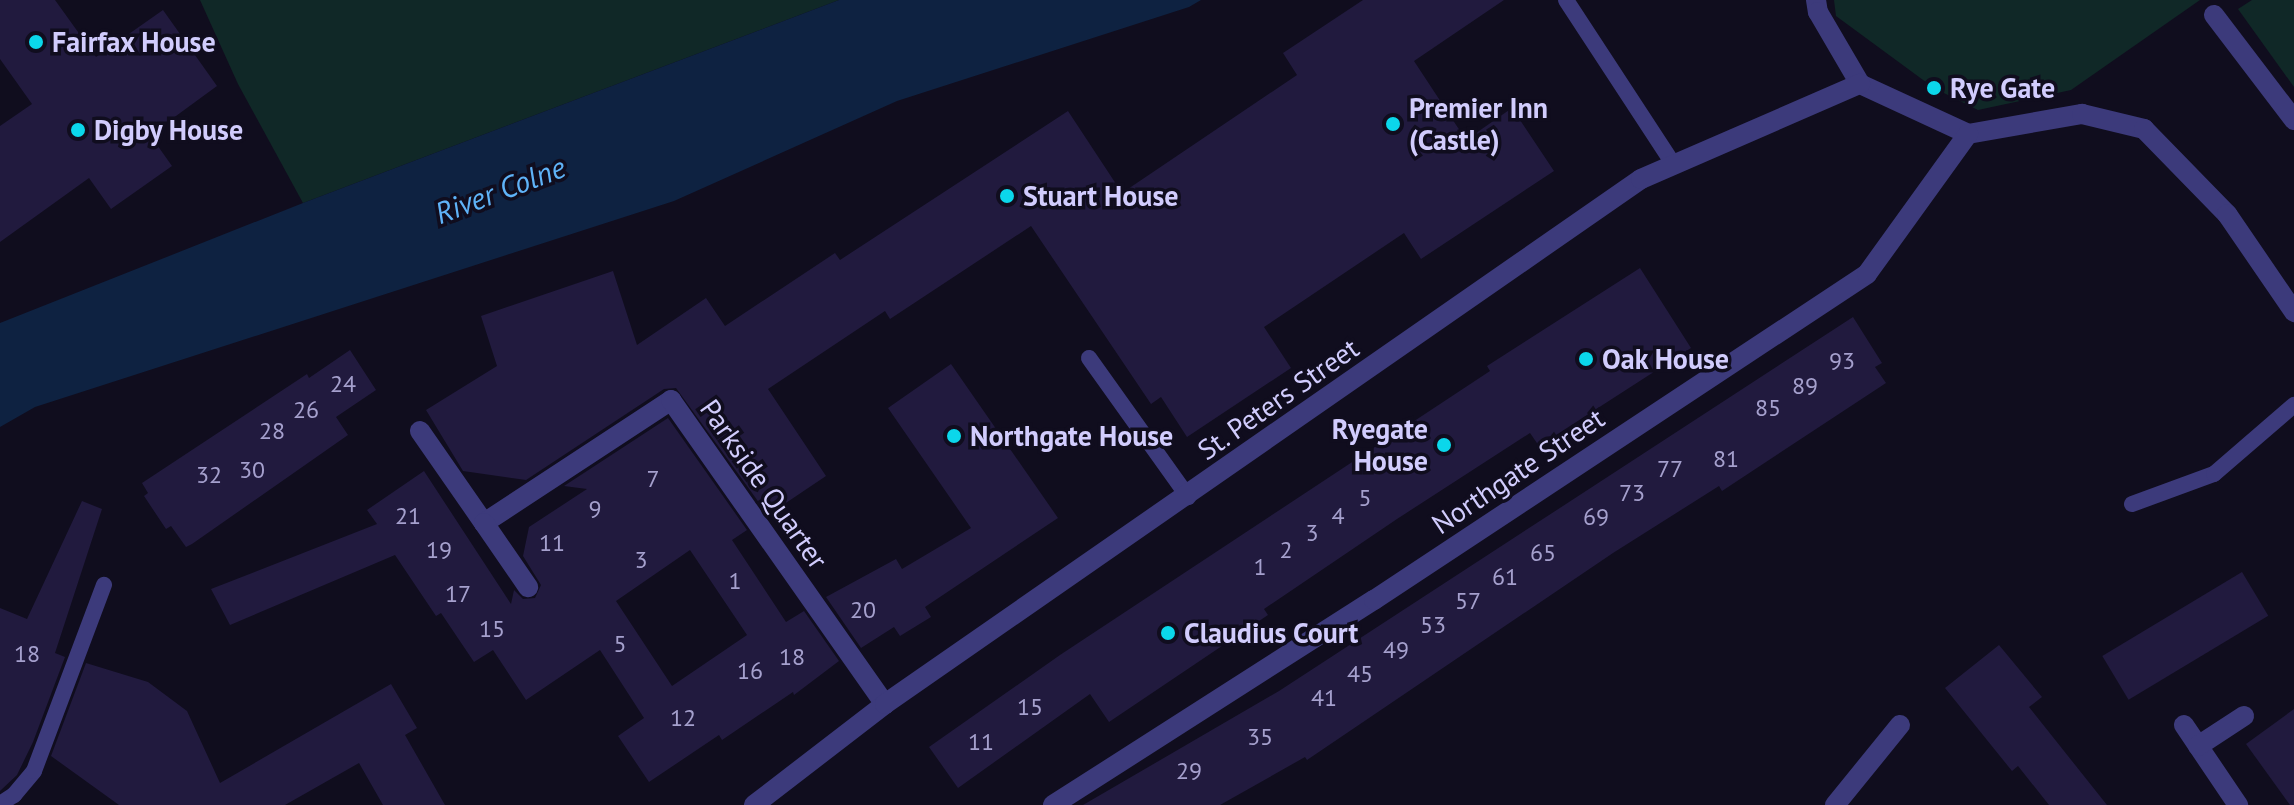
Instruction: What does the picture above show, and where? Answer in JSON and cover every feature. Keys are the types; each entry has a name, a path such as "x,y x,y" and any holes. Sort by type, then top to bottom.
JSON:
{"street":[{"path":"1816,0 1818,12 1860,84 1968,134 2082,114 2144,129 2227,214 2294,312"},
{"path":"2214,15 2294,120"},
{"name":"St. Peters Street","path":"754,805 885,704 1188,497 1641,179 1860,84"},
{"name":"Northgate Street","path":"1053,805 1374,600 1867,274 1968,134"},
{"name":"Parkside Quarter","path":"484,523 671,400 885,704"},
{"path":"420,431 528,587"},
{"path":"2198,746 2244,716"},
{"path":"1835,805 1900,725"},
{"path":"2184,725 2238,805"}],"lane":[{"path":"1566,0 1674,165"},
{"path":"1089,358 1188,497"},
{"path":"2132,504 2214,474 2294,405"},
{"path":"0,804 14,795 34,771 104,585"}],"green space":[{"path":"200,0 839,0 303,203 238,84"},
{"path":"1834,0 2200,0 2071,90 1978,110 1934,88 1836,16"},
{"path":"2252,0 2294,0 2294,87 2238,9"}],"water":[{"name":"River Colne","path":"839,0 1201,0 1189,7 897,101 674,201 35,407 0,427 0,323 303,203"}],"building":[{"name":"Digby House","path":"0,0 55,0 96,57 163,10 217,86 150,135 172,166 111,209 89,178 0,242 0,126 32,104 0,59"},
{"path":"1363,0 1504,0 1414,61 1466,140 1512,108 1554,171 1421,259 1404,233 1264,327 1291,368 1187,437 1161,397 1151,404 1031,226 890,319 885,311 768,389 826,476 768,515 676,388 664,389 526,480 463,471 426,410 497,366 481,316 613,271 637,345 706,298 725,326 835,253 840,260 1068,111 1122,193 1297,75 1283,53"},
{"path":"1640,268 1691,348 1539,446 1530,433 1264,609 1268,615 1109,722 1090,694 958,788 929,747 1060,655 1490,371 1487,366"},
{"path":"1853,317 1882,363 1875,367 1886,383 1722,491 1719,486 1613,553 1307,760 1305,757 1220,805 1083,805 1279,691"},
{"path":"350,350 376,390 336,417 348,435 192,544 186,547 171,526 166,529 144,496 148,493 142,483 307,374 309,378"},
{"name":"Northgate House","path":"951,364 1058,518 925,607 931,617 900,636 894,627 861,648 826,597 896,559 902,569 971,528 888,408"},
{"path":"668,418 747,530 732,540 786,622 804,611 839,661 794,695 793,692 722,740 719,735 649,782 618,736 644,718 600,650 526,700 493,650 474,662 441,613 436,616 395,555 230,625 211,589 377,524 367,510 424,471 511,604 514,590 523,599 535,598 541,585 523,556 529,527 587,489 564,486","holes":["690,550 747,635 672,686 616,601"]},
{"path":"82,501 102,509 55,653 65,657 17,775 0,791 0,608 27,619"},
{"path":"2242,572 2268,616 2129,700 2102,656"},
{"path":"1999,645 2042,697 2029,707 2107,805 2049,805 2018,766 2012,771 1945,688"},
{"path":"86,663 148,682 187,711 220,783 391,684 417,728 405,735 445,805 383,805 359,763 285,805 119,805 51,756"},
{"path":"2294,709 2294,805 2290,805 2246,744"}],"place":[{"name":"Fairfax House","path":"36,42"},
{"name":"Rye Gate","path":"1934,88"},
{"name":"Premier Inn (Castle)","path":"1393,124"},
{"name":"Digby House","path":"78,130"},
{"name":"Stuart House","path":"1007,196"},
{"name":"Oak House","path":"1586,359"},
{"name":"Northgate House","path":"954,436"},
{"name":"Ryegate House","path":"1444,445"},
{"name":"Claudius Court","path":"1168,633"}]}
